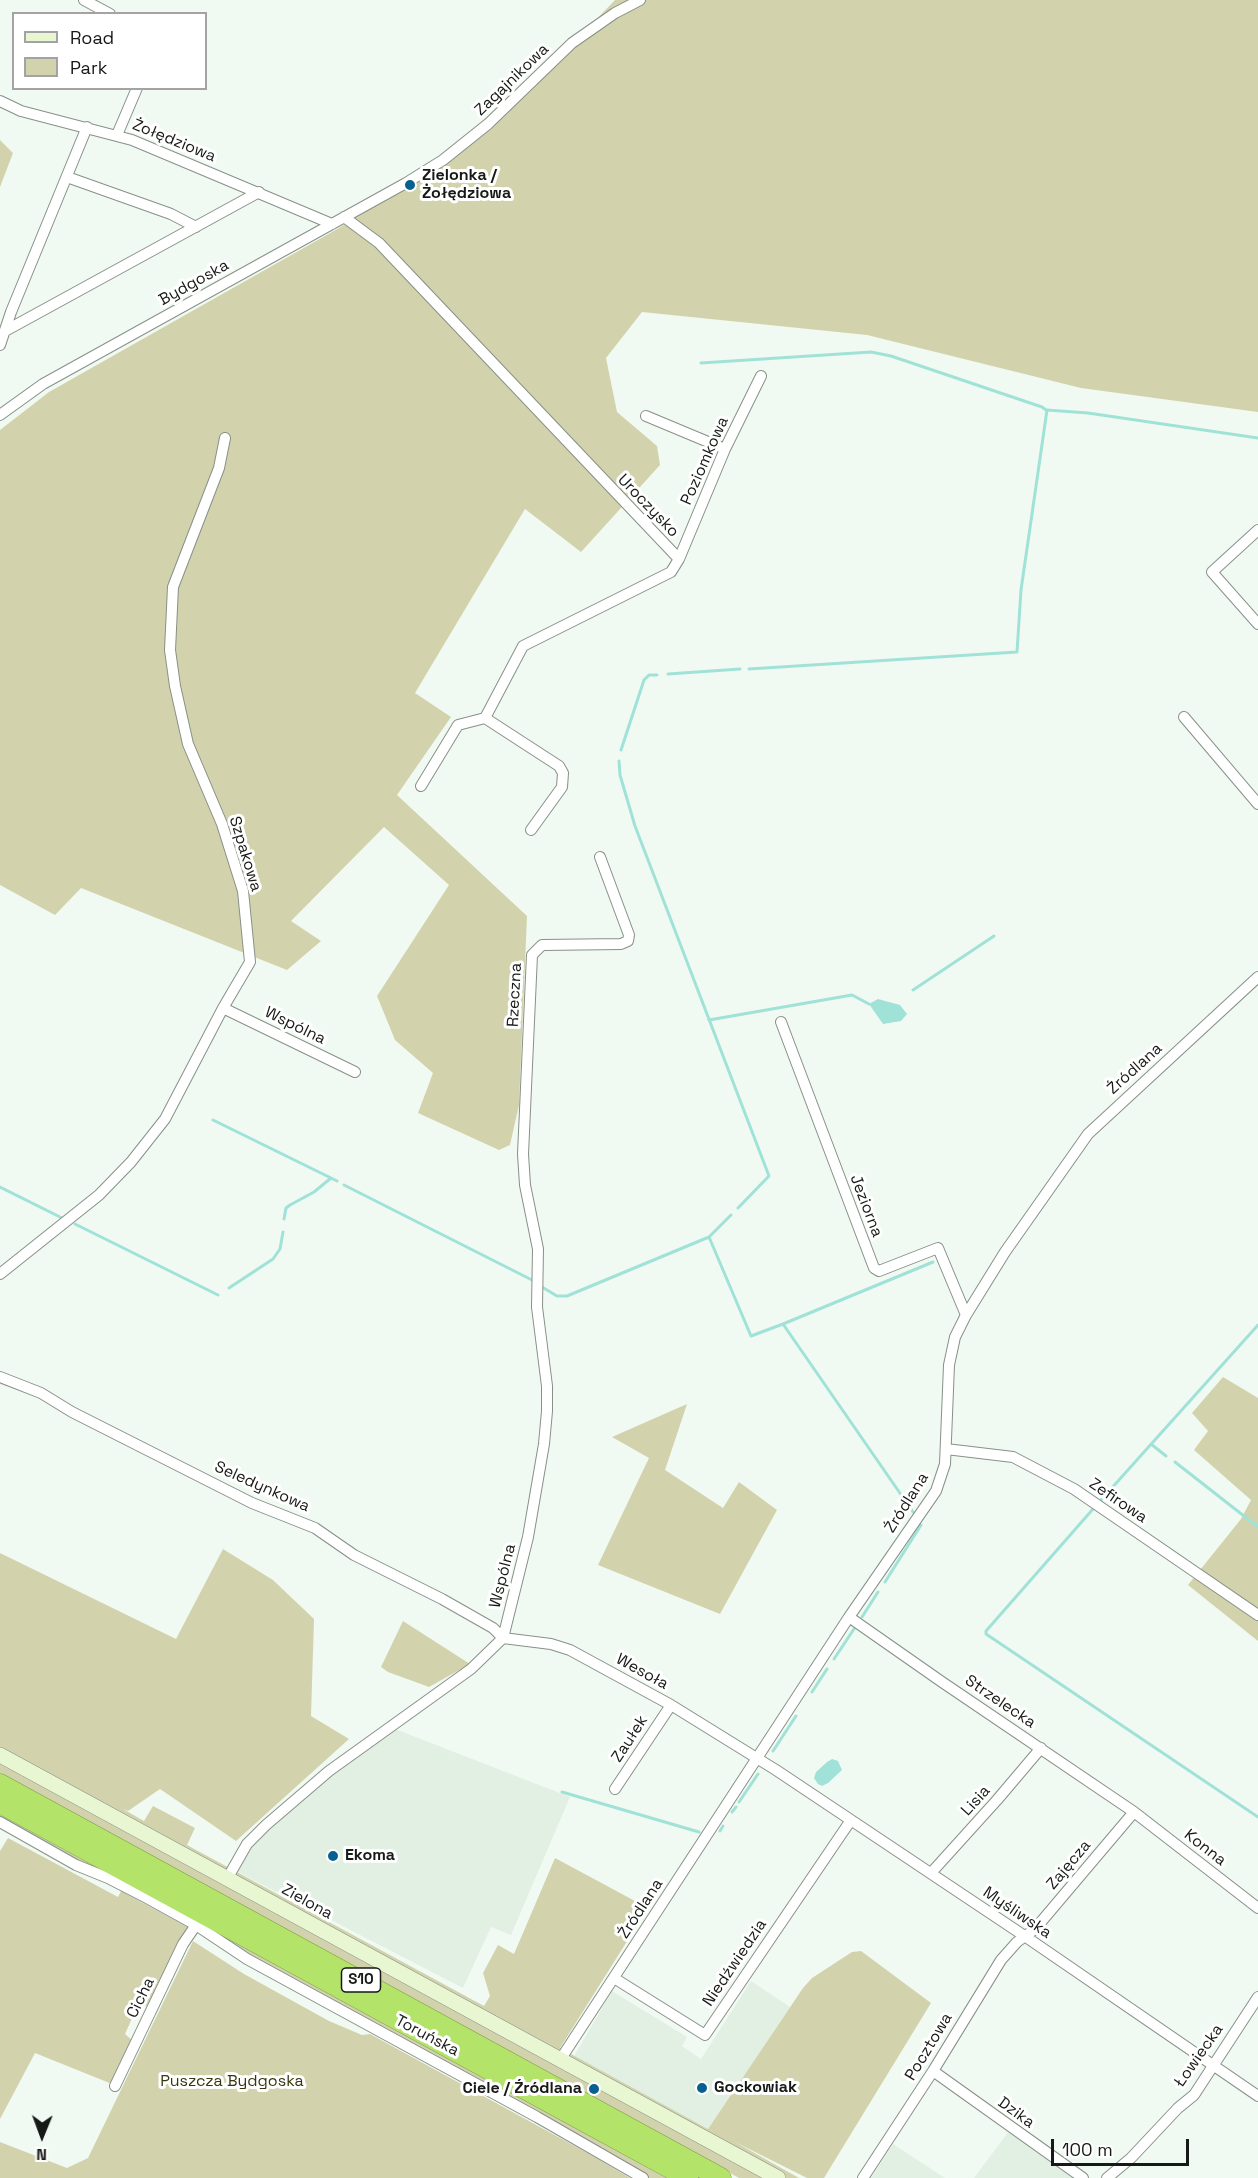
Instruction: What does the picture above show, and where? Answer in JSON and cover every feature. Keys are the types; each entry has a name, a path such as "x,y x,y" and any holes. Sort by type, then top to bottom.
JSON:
{"highway":[{"name":"S10","path":"0,1784 721,2178"},
{"name":"S10","path":"0,1803 688,2178"}],"street":[{"path":"84,0 106,12"},
{"path":"612,0 615,13"},
{"name":"Zagajnikowa","path":"406,183 466,143 561,53 615,13 640,0"},
{"path":"117,135 136,90"},
{"name":"Żołędziowa","path":"0,101 21,111 117,135 260,192 332,224"},
{"path":"0,345 87,127"},
{"path":"67,177 171,214 195,227"},
{"name":"Bydgoska","path":"0,415 43,384 406,183"},
{"path":"5,331 260,192"},
{"name":"Uroczysko","path":"344,217 379,243 679,559 671,572 523,646 485,718"},
{"name":"Poziomkowa","path":"679,559 725,449 761,375"},
{"path":"646,416 725,449"},
{"name":"Szpakowa","path":"0,1274 99,1195 131,1162 165,1119 223,1008 250,962 243,891 222,824 188,744 175,686 170,650 173,587 219,468 225,438"},
{"path":"1258,530 1212,572 1258,624"},
{"path":"1184,717 1258,804"},
{"path":"421,786 458,725 485,718 560,766 563,773 562,787 531,830"},
{"name":"Rzeczna","path":"524,1154 532,955 542,945 621,944 628,941 629,935 600,857"},
{"name":"Źródlana","path":"560,2060 849,1617 936,1491 943,1474 951,1353 956,1337 966,1315 1024,1224 1088,1134 1258,977"},
{"name":"Wspólna","path":"223,1008 355,1072"},
{"name":"Jeziorna","path":"781,1022 874,1268 879,1271 938,1248 966,1315"},
{"name":"Wspólna","path":"503,1638 528,1537 548,1411 537,1307 538,1249 525,1185 524,1154"},
{"name":"Seledynkowa","path":"0,1377 41,1393 72,1412 252,1503 315,1528 354,1555 442,1599 493,1628 503,1638"},
{"name":"Zefirowa","path":"946,1449 1013,1457 1074,1489 1258,1615"},
{"name":"Strzelecka","path":"849,1617 1134,1812"},
{"path":"227,1879 247,1844 275,1817 329,1771 471,1668 503,1638"},
{"name":"Wesoła","path":"503,1638 551,1644 570,1650 670,1705 757,1759"},
{"name":"Zaułek","path":"615,1790 670,1705"},
{"name":"Lisia","path":"931,1874 1041,1748"},
{"name":"Zielona","path":"0,1755 778,2178"},
{"name":"Myśliwska","path":"757,1759 1026,1937 1258,2096"},
{"name":"Konna","path":"1134,1812 1258,1908"},
{"name":"Zajęcza","path":"1026,1937 1134,1812"},
{"name":"Niedźwiedzia","path":"614,1978 705,2035 851,1820"},
{"path":"0,1822 76,1864 108,1878 196,1925"},
{"name":"Cicha","path":"115,2086 183,1944 196,1925"},
{"name":"Toruńska","path":"196,1925 247,1959 537,2117 643,2178"},
{"name":"Pocztowa","path":"863,2178 933,2071 1001,1960 1017,1942 1026,1937"},
{"name":"Łowiecka","path":"1107,2178 1131,2158 1194,2094 1258,1997"},
{"name":"Dzika","path":"933,2071 1083,2178"}],"shaded area":[{"path":"395,1729 570,1797 511,1935 491,1927 463,1988 232,1869 238,1857 329,1771"},
{"path":"751,1981 790,2007 708,2129 573,2058 612,1991 687,2037 682,2046 701,2059"},
{"path":"1009,2131 1074,2178 974,2178"},
{"path":"893,2144 945,2178 871,2178"}],"green space":[{"path":"615,0 1258,0 1258,412 1081,388 867,335 642,312 606,358 617,412 657,446 660,465 581,552 525,509 415,693 451,717 397,795 527,916 519,1105 510,1145 499,1150 418,1113 433,1073 395,1040 377,996 449,885 384,827 291,921 321,941 287,970 81,888 55,915 0,885 0,430 49,392 339,228 490,130"},
{"path":"0,140 13,153 0,187"},
{"path":"1223,1377 1258,1398 1258,1641 1188,1585 1241,1519 1251,1500 1194,1450 1208,1431 1192,1413"},
{"path":"687,1404 665,1470 723,1508 739,1482 777,1510 720,1614 598,1565 649,1458 612,1437"},
{"path":"223,1549 273,1580 314,1619 311,1716 349,1739 236,1841 160,1789 128,1811 123,1809 144,1821 153,1806 195,1828 187,1845 484,2006 490,1996 483,1973 498,1945 514,1954 555,1858 648,1908 560,2048 708,2129 803,1988 812,1978 852,1952 861,1951 931,2003 824,2178 807,2178 735,2142 799,2178 739,2178 0,1774 0,1553 176,1639"},
{"path":"403,1621 470,1664 429,1687 388,1672 381,1667"},
{"path":"0,1815 666,2178 648,2178 581,2138 0,1818"},
{"path":"8,1838 118,1897 121,1891 189,1928 147,2006 138,2005 125,2034 132,2040 112,2084 35,2053 0,2119 0,1851"},
{"name":"Puszcza Bydgoska","path":"193,1941 244,1974 329,2021 362,2035 370,2034 630,2178 0,2178 0,2142 67,2168 88,2158"}],"water":[{"path":"878,999 900,1005 907,1014 901,1021 883,1024 869,1004"},
{"path":"832,1759 838,1761 842,1770 822,1786 814,1778 816,1772"}],"waterway":[{"path":"701,363 871,352 891,356 1046,410"},
{"path":"749,669 1017,652 1021,590 1047,410 1088,413 1258,438"},
{"path":"668,674 740,669"},
{"path":"621,750 644,680 649,675 657,675"},
{"path":"619,761 620,775 635,826 769,1176 738,1208"},
{"path":"913,990 994,936"},
{"path":"709,1020 852,995 869,1004"},
{"path":"213,1120 331,1178"},
{"path":"284,1219 286,1208 290,1205 314,1192 331,1178 337,1181"},
{"path":"344,1185 534,1281"},
{"path":"0,1187 62,1218"},
{"path":"542,1287 557,1296 567,1296 709,1237 731,1215"},
{"path":"75,1224 218,1295"},
{"path":"229,1288 273,1259 280,1249 283,1232"},
{"path":"709,1237 751,1336 783,1324 913,1512"},
{"path":"783,1324 933,1262"},
{"path":"1101,1500 1258,1325"},
{"path":"1151,1444 1166,1456"},
{"path":"1175,1462 1258,1527"},
{"path":"1093,1509 986,1631 986,1634 1258,1817"},
{"path":"885,1582 921,1525"},
{"path":"862,1617 878,1592"},
{"path":"834,1659 854,1629"},
{"path":"812,1692 827,1669"},
{"path":"773,1751 796,1716"},
{"path":"739,1802 758,1774"},
{"path":"562,1792 699,1832"},
{"path":"732,1812 736,1807"},
{"path":"720,1831 723,1826"}],"place":[{"name":"Zielonka / Żołędziowa","path":"410,185"},
{"name":"Ekoma","path":"333,1856"},
{"name":"Gockowiak","path":"702,2088"},
{"name":"Ciele / Źródlana","path":"594,2089"}]}
